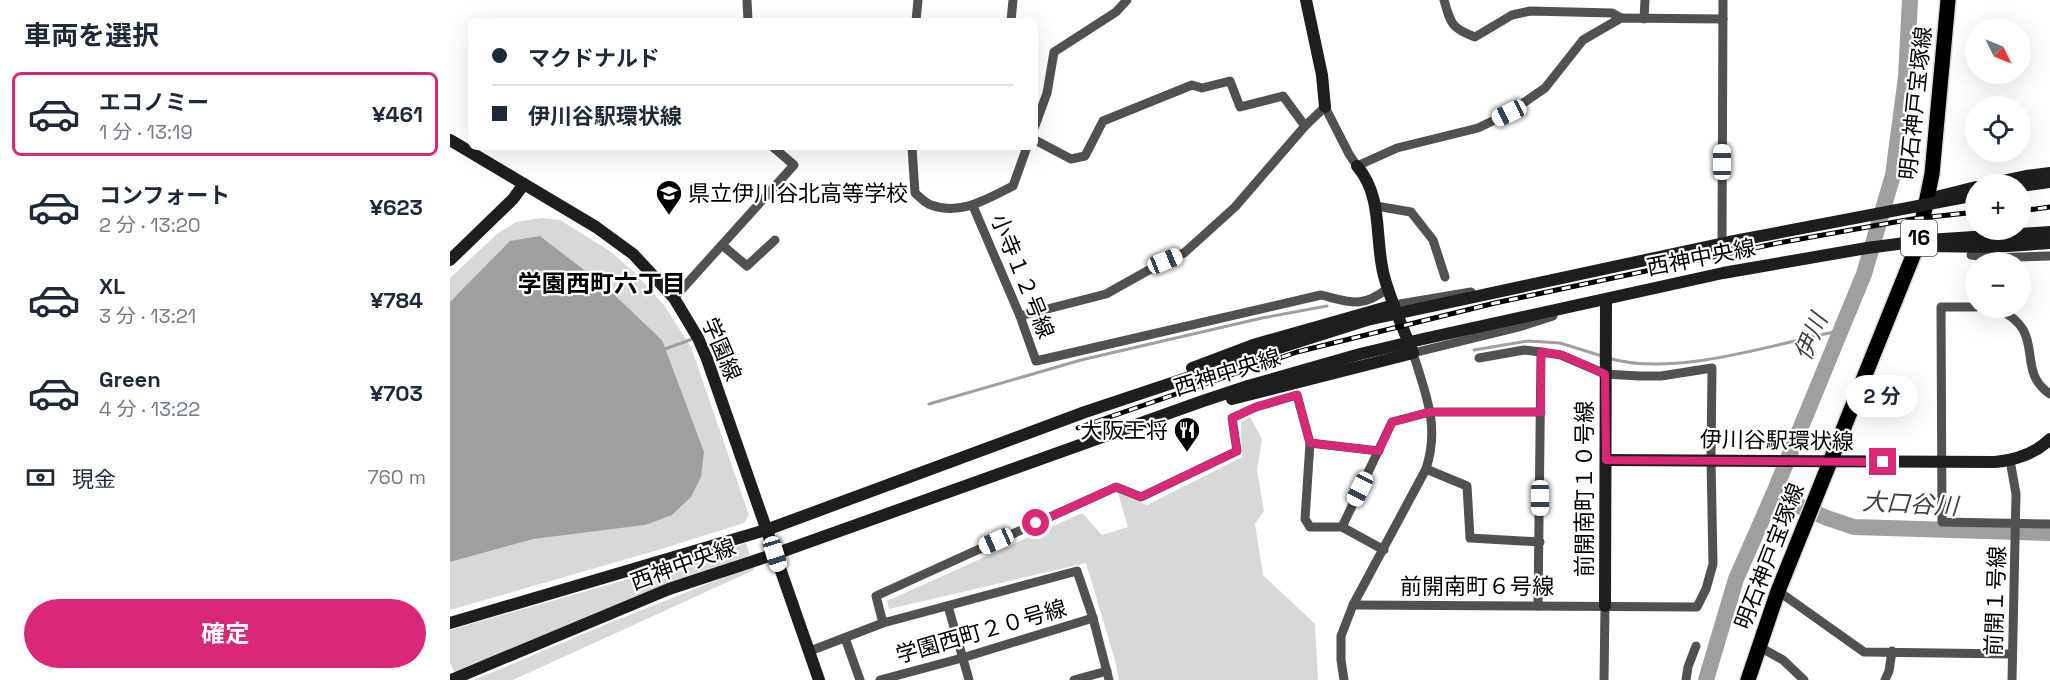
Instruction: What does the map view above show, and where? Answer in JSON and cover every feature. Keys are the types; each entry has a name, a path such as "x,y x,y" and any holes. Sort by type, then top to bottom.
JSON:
{"main road":[{"name":"明石神戸宝塚線","path":"1748,680 1778,591 1810,512 1825,462 1910,247 1932,174 1948,0"}],"street":[{"path":"747,0 748,18"},
{"path":"916,18 918,0"},
{"path":"1011,18 1013,0"},
{"path":"1038,118 1047,93 1054,52 1116,12 1127,0"},
{"path":"1306,0 1322,75 1325,107 1349,154 1372,188 1383,274 1413,353 1433,429 1432,449 1426,469 1353,605 1341,636 1344,680"},
{"path":"1444,0 1451,24 1458,31 1475,37 1512,15 1530,11 1612,13 1620,18 1723,20"},
{"path":"1644,19 1645,0"},
{"path":"1722,240 1723,0"},
{"path":"1357,166 1397,148 1478,128 1509,113 1545,87 1582,40 1620,18"},
{"path":"1038,142 1071,159 1085,156 1103,121 1192,85 1202,88 1230,81 1240,107 1283,96 1305,126"},
{"path":"1020,316 1106,294 1165,261 1184,254 1234,207 1305,126 1325,107"},
{"name":"学園線","path":"450,140 596,227 633,254 674,298 707,358 819,680"},
{"path":"674,298 794,165 776,150"},
{"path":"912,150 915,193 929,204 951,208 973,206 1012,186 1026,150"},
{"path":"2031,175 2050,173"},
{"path":"2031,185 2050,182"},
{"path":"450,260 513,199 524,184"},
{"path":"1922,201 1965,192"},
{"name":"西神中央線","path":"450,623 766,530 1085,412 1367,320 1965,192"},
{"name":"西神中央線","path":"1394,305 1505,286 1922,201"},
{"name":"小寺１２号線","path":"973,206 1020,316 1036,362 1321,295 1355,304 1379,295 1388,288"},
{"path":"1376,206 1411,212 1433,240 1445,277"},
{"name":"西神中央線","path":"451,680 669,589 775,554 1248,386 1402,344 1723,273 1928,240 2050,232"},
{"path":"722,245 747,266 775,240"},
{"path":"2010,252 2050,243"},
{"path":"1910,247 1953,245 1978,252"},
{"name":"西神中央線","path":"1413,353 1519,327 1606,301 1735,274 1910,247"},
{"path":"2031,256 2050,256"},
{"name":"前開南町１０号線","path":"1605,606 1606,301"},
{"path":"1085,412 1148,384 1253,345 1394,305"},
{"path":"1965,307 1941,307 1942,522 2050,524"},
{"path":"2015,318 2026,330 2031,346 2033,373 2042,388 2050,394"},
{"name":"前開南町６号線","path":"1353,605 1697,607 1706,589 1713,564 1712,368 1661,375 1605,371 1562,355 1524,350 1479,358"},
{"path":"1538,606 1541,352"},
{"path":"1136,424 1413,353"},
{"path":"883,623 876,596 1116,487 1141,497 1237,451 1232,418 1256,407 1297,395 1310,443 1305,519 1311,527 1342,527 1384,550"},
{"path":"1342,527 1392,422 1430,412 1541,412"},
{"name":"伊川谷駅環状線","path":"1606,460 1711,459 1825,462 2010,460 2032,453 2050,438"},
{"path":"1310,443 1379,451"},
{"name":"前開１号線","path":"2010,460 2016,494 2012,680"},
{"path":"1426,469 1467,486 1470,538 1540,542"},
{"path":"810,651 883,623 1077,571 1093,618 1108,675 1074,680"},
{"path":"1778,591 1864,652 2012,654"},
{"path":"948,606 969,680"},
{"path":"1604,680 1605,606"},
{"name":"学園西町２０号線","path":"880,680 1093,618"},
{"path":"845,638 860,680"},
{"path":"1686,680 1696,646"},
{"path":"1758,646 1783,660 1804,680"},
{"path":"1885,680 1892,651"}],"shaded area":[{"path":"541,218 560,220 610,251 632,270 664,305 691,347 749,515 744,523 450,610 450,562 534,539 645,525 662,340 604,285 540,236 450,302 450,278 497,234 516,222"},
{"path":"540,236 604,285 662,340 704,452 701,477 691,497 672,515 645,525 534,539 450,562 450,302 510,241"},
{"path":"1250,417 1262,439 1257,470 1264,511 1255,524 1263,575 1315,624 1318,680 1119,680 1086,563 889,609 887,601 1082,513 1102,535 1128,527 1118,493 1147,505 1242,457 1241,422"},
{"path":"746,543 750,555 646,593 454,672 450,663 450,630 705,557"},
{"path":"752,566 754,570 513,680 474,680 602,626"}],"waterway":[{"name":"伊川","path":"1706,680 1736,579 1864,274 1893,175 1906,77 1910,0"},
{"path":"929,404 1081,360 1262,318 1327,306"},
{"path":"1608,358 1634,363 1693,362 1754,351 1839,331"},
{"path":"665,349 695,338"},
{"path":"1474,350 1528,341 1560,343 1602,356"},
{"name":"大口谷川","path":"1773,495 1854,527 2050,533"}],"railway":[{"path":"2031,210 2050,207"},
{"path":"1078,428 1297,352 1495,303 1778,243 1912,219 1965,213"}],"place":[{"name":"県立伊川谷北高等学校","path":"669,216"},
{"name":"大阪王将","path":"1187,453"}],"district":[{"name":"学園西町六丁目","path":"602,284"}],"route":[{"path":"1036,523 1116,487 1141,497 1237,451 1232,418 1256,407 1297,395 1310,443 1379,451 1392,422 1430,412 1541,412 1541,352 1562,355 1605,374 1606,460 1883,462"}]}
